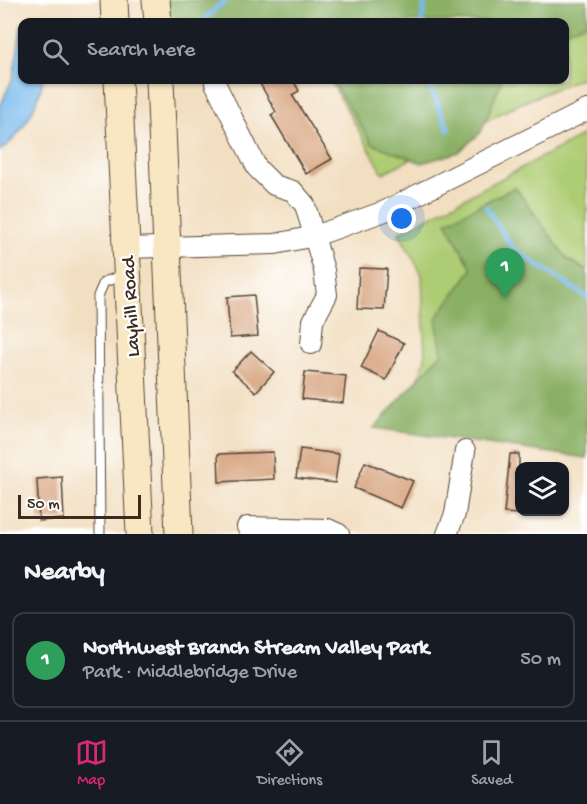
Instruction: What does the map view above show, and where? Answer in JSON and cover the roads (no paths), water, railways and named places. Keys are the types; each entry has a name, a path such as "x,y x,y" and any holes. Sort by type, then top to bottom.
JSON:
{"main road":[{"path":"114,0 115,18"},
{"path":"156,0 158,18"},
{"name":"Layhill Road","path":"118,84 140,534"},
{"name":"Layhill Road","path":"160,84 178,534"}],"street":[{"path":"216,84 257,168 274,185 293,191 305,205 315,236 327,295 313,321 311,344"},
{"path":"126,248 274,244 315,236 385,211 587,110"},
{"path":"447,534 455,514 465,451"},
{"path":"247,527 328,529 339,534"}],"lane":[{"path":"100,534 98,296 104,282 127,275"}],"water":[{"path":"18,47 18,84 42,84 28,119 16,137 0,151 0,107 13,77"}],"waterway":[{"path":"206,17 226,0"},
{"path":"423,18 425,0"},
{"path":"429,84 449,130"},
{"path":"486,207 513,249 587,297"}],"place":[{"name":"Northwest Branch Stream Valley Park","path":"505,298"}]}
